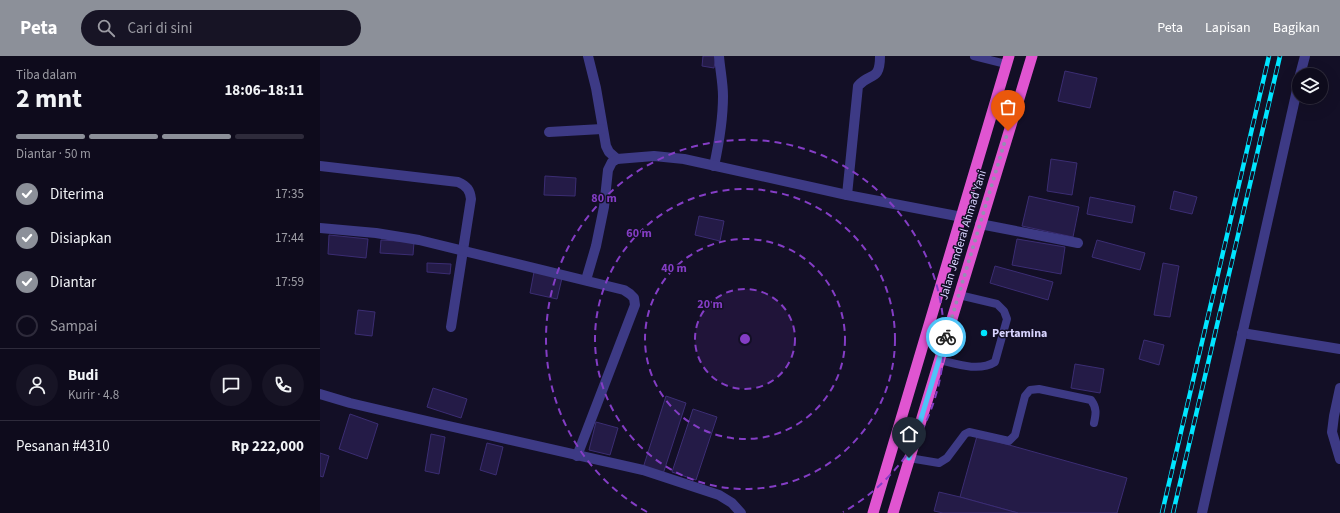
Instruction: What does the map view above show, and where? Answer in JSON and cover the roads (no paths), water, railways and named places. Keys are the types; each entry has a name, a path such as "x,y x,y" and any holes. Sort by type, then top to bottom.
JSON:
{"highway":[{"name":"Jalan Jenderal Ahmad Yani","path":"893,513 1032,56"},
{"name":"Jalan Jenderal Ahmad Yani","path":"873,513 962,217 1007,60"}],"street":[{"path":"588,56 596,88 606,146 609,152 616,159"},
{"path":"714,166 720,137 723,109 719,56"},
{"path":"847,195 856,94 858,86 862,81 871,78 876,74 880,66 880,56"},
{"path":"1302,68 1305,56"},
{"path":"1202,513 1294,104"},
{"path":"549,132 602,129"},
{"path":"586,280 601,222 608,170 612,162 616,159 654,156 684,159 847,195 962,217"},
{"path":"320,166 458,182 464,184 470,192 471,199 451,326"},
{"path":"980,224 1078,244"},
{"path":"320,228 376,233 419,240 463,252 586,280 624,290 630,294 634,298 635,305 577,456"},
{"path":"1242,333 1340,349"},
{"path":"1340,388 1332,432 1340,459"},
{"path":"320,394 350,403 643,470 720,495 732,503 741,513"}],"lane":[{"path":"974,56 1007,60"},
{"path":"939,360 976,367 987,366 994,362 1007,319 1004,311 997,304 959,294"},
{"path":"909,458 939,464 947,458 965,434 969,432 1009,442 1015,434 1026,396 1030,390 1039,388 1091,400 1095,405 1096,413 1094,423"}],"railway":[{"path":"1162,513 1269,56"},
{"path":"1173,513 1280,56"}],"place":[{"name":"Pertamina","path":"984,333"}]}
